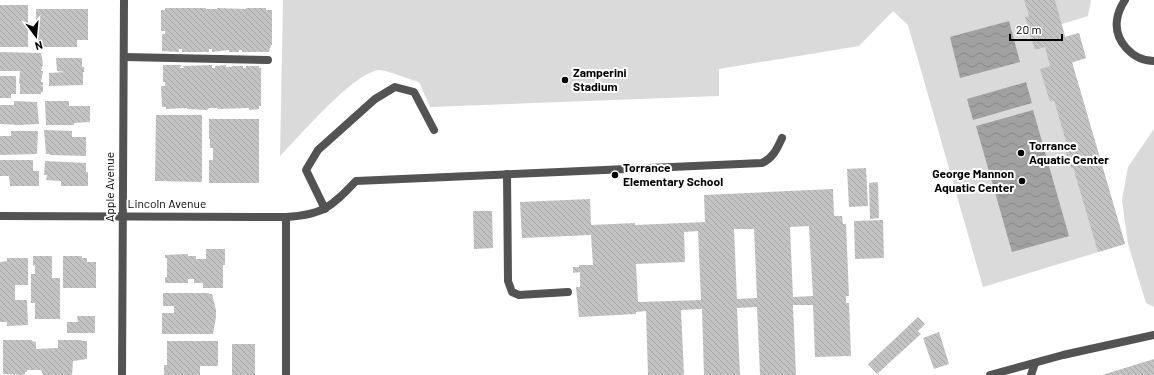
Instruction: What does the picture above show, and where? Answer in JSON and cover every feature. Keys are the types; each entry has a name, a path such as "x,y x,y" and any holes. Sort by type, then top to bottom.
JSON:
{"street":[{"name":"Apple Avenue","path":"122,375 124,0"},
{"path":"1125,0 1120,8 1117,20 1117,32 1122,43 1130,52 1140,59 1154,61"},
{"path":"124,57 268,60"},
{"path":"434,130 414,92 395,87 375,99 318,150 306,170 325,209 356,181 762,163 776,151 782,138"},
{"path":"507,174 509,287 512,292 519,295 568,292"},
{"name":"Lincoln Avenue","path":"0,216 286,217 309,215 325,209"},
{"path":"286,217 286,375"},
{"path":"990,375 1063,355 1154,335"},
{"path":"1031,375 1035,363"}],"shaded area":[{"path":"283,0 1091,0 1088,16 1062,24 1065,37 1079,33 1086,58 1072,63 1125,244 983,287 908,25 893,11 859,46 719,69 719,96 430,107 419,82 378,70 354,83 340,94 280,156"},
{"path":"1154,129 1154,307 1146,303 1128,244 1122,200 1128,167"}],"water":[{"path":"1009,21 1020,62 960,78 950,37"},
{"path":"1026,82 1032,103 973,120 967,99"},
{"name":"George Mannon Aquatic Center","path":"1033,110 1069,236 1012,252 976,126"}],"building":[{"path":"1024,0 1055,0 1065,37 1079,33 1086,58 1072,62 1125,244 1098,252 1073,167 1071,168 1064,146 1067,145 1054,100 1050,102 1040,69 1050,66 1045,47 1035,50 1025,17 1029,16"},
{"path":"0,5 28,5 28,47 0,47"},
{"path":"165,8 266,8 266,10 272,10 272,45 269,52 242,52 242,50 239,50 239,52 229,52 229,50 212,52 212,49 209,49 209,52 182,52 182,49 179,49 179,52 162,51 162,34 165,34 165,31 161,31 161,10 165,10"},
{"path":"36,9 88,9 88,40 77,40 77,47 36,47"},
{"path":"0,52 41,53 43,64 41,71 43,71 41,82 43,82 43,85 41,86 43,86 43,92 41,92 41,94 20,94 20,71 0,71"},
{"path":"56,58 82,58 82,67 84,67 83,85 49,86 49,73 65,72 57,71"},
{"path":"163,65 181,65 180,68 184,68 183,66 212,65 212,68 215,68 215,66 226,65 226,67 243,66 243,68 246,68 246,66 259,66 259,68 261,68 261,106 259,106 259,109 249,110 249,108 209,108 207,110 187,108 166,109 166,107 162,107 161,86 165,86 165,82 163,82"},
{"path":"0,76 16,76 16,94 11,94 11,98 0,98"},
{"path":"14,101 37,102 39,124 0,124 0,105 14,105"},
{"path":"45,101 69,101 69,106 90,106 90,122 74,123 74,125 46,125"},
{"path":"156,115 202,115 202,182 155,181"},
{"path":"209,119 259,119 259,183 209,183 209,160 213,160 213,148 210,148"},
{"path":"44,130 72,131 72,137 86,137 86,156 46,154"},
{"path":"11,131 38,131 37,154 0,155 0,136 11,136"},
{"path":"0,160 33,160 33,171 39,171 39,186 10,186 9,176 0,176"},
{"path":"45,161 86,163 86,172 88,172 88,186 61,186 61,181 46,180 47,175 44,175"},
{"path":"866,168 868,206 849,207 847,169"},
{"path":"878,182 879,218 870,219 869,183"},
{"path":"833,189 834,216 842,216 843,224 846,224 849,296 846,296 846,303 849,303 851,356 815,357 813,305 793,305 796,375 760,375 757,307 737,308 740,375 704,375 702,309 681,310 684,375 648,375 646,311 636,312 636,314 579,317 576,287 580,287 580,272 573,273 573,267 579,267 579,265 593,265 591,235 522,238 520,202 590,199 591,225 635,223 635,225 705,222 704,195","holes":["809,226 813,296 793,297 790,227","734,229 754,229 757,298 737,299","698,231 701,300 638,302 636,264 685,262 684,232"]},
{"path":"473,211 492,211 493,248 474,249"},
{"path":"883,220 884,258 855,259 854,221"},
{"path":"206,249 225,249 223,288 203,288 203,283 194,283 194,279 188,279 188,283 165,283 165,277 167,277 167,258 165,258 165,255 188,254 188,256 196,256 196,259 206,259"},
{"path":"33,256 52,256 52,278 60,278 60,319 35,319 35,303 31,303 31,274 35,274"},
{"path":"63,256 82,256 82,258 87,258 87,262 96,262 96,288 63,288"},
{"path":"7,258 28,258 28,285 15,285 15,300 27,300 28,325 7,326 7,322 0,322 0,262 7,261"},
{"path":"163,293 212,294 216,310 213,334 162,334 162,313 174,313 174,306 163,306"},
{"path":"77,316 95,316 95,333 67,333 67,322 78,322"},
{"path":"918,317 925,324 918,331 921,334 877,374 868,364"},
{"path":"939,332 949,364 934,369 923,338"},
{"path":"3,340 32,340 36,342 36,349 58,348 58,340 87,341 87,359 73,361 72,375 43,375 41,370 27,370 25,375 3,374"},
{"path":"167,341 218,341 218,366 200,366 200,375 164,375 164,365 167,365"},
{"path":"232,344 255,344 255,375 232,375"},
{"path":"1154,359 1154,375 1102,375"}],"place":[{"name":"Zamperini Stadium","path":"565,80"},
{"name":"Torrance Aquatic Center","path":"1021,153"},
{"name":"Torrance Elementary School","path":"615,175"},
{"name":"George Mannon Aquatic Center","path":"1022,181"}]}
